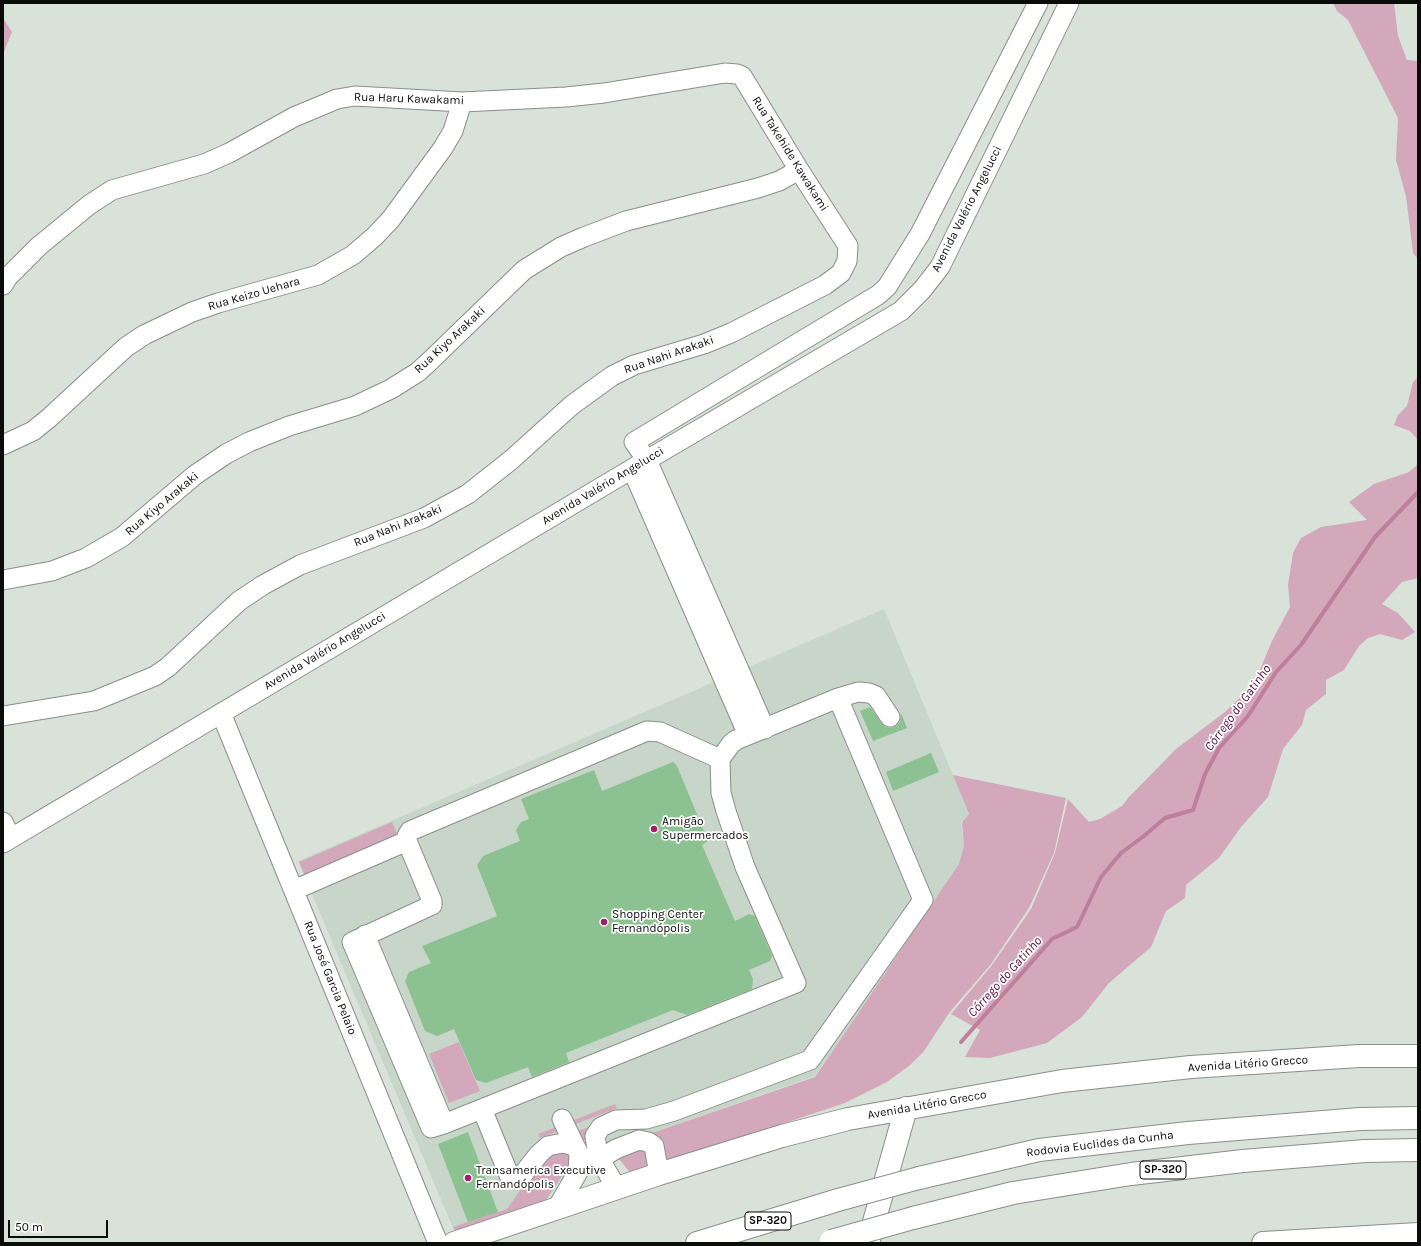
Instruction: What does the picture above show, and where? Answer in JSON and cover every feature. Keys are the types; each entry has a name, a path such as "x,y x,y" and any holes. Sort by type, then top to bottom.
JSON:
{"main road":[{"name":"Avenida Litério Grecco","path":"454,1243 659,1174 782,1136 848,1119 1062,1081 1191,1067 1359,1056 1418,1056"},
{"path":"868,1243 906,1108"},
{"name":"Rodovia Euclides da Cunha","path":"697,1243 838,1200 919,1178 1039,1150 1196,1132 1360,1119 1418,1118"},
{"name":"SP-320","path":"827,1242 913,1218 1013,1193 1132,1174 1243,1161 1365,1151 1418,1150"},
{"path":"1263,1243 1418,1234"}],"street":[{"name":"Avenida Valério Angelucci","path":"639,464 634,442 878,295 887,287 920,234 1038,3"},
{"name":"Avenida Valério Angelucci","path":"6,834 221,713 639,464 901,311 922,290 940,267 1069,3"},
{"name":"Rua Haru Kawakami","path":"3,285 8,277 39,246 89,205 112,190 204,164 229,153 322,104 355,96 462,102 566,97 604,93 725,73"},
{"name":"Rua Takehide Kawakami","path":"725,73 742,76 799,170 848,246"},
{"name":"Rua Keizo Uehara","path":"3,445 33,431 126,347 144,335 192,312 218,302 318,275 353,255 375,236 391,219 443,148 453,131 462,102"},
{"name":"Rua Kiyo Arakaki","path":"3,580 52,571 86,558 122,537 195,475 226,454 249,442 289,426 345,410 391,389 423,368 524,270 561,247 584,236 626,221 758,188 779,181 799,170"},
{"name":"Rua Nahi Arakaki","path":"3,716 94,701 155,676 168,667 240,601 263,585 300,565 424,518 468,494 511,460 572,405 612,376 634,366 704,344 731,333 825,285 841,273 847,261 848,246"},
{"path":"639,464 756,732"},
{"path":"720,759 660,732 646,731 410,831 407,836 407,841 432,904 352,942 431,1127 435,1128 796,983 745,867 723,804 721,793 720,759 731,744 838,698 858,692 869,693 876,696 890,717"},
{"path":"617,1189 600,1160 595,1136 601,1126 616,1120 646,1119 674,1111 810,1060 923,900 838,698"},
{"name":"Rua José Garcia Pelaio","path":"221,713 438,1243"},
{"path":"294,890 407,841"},
{"path":"482,1109 509,1176 512,1178 520,1178 539,1154 548,1146 563,1144 575,1146"},
{"path":"557,1208 578,1172 578,1154 562,1119"},
{"path":"578,1172 626,1144 639,1140 648,1142 654,1146 659,1174"}],"shaded area":[{"path":"1333,3 1394,3 1398,36 1407,60 1418,61 1418,259 1413,253 1406,196 1396,160 1398,118 1348,20 1337,11"},
{"path":"3,18 12,32 3,54"},
{"path":"1418,377 1418,440 1410,431 1394,425 1398,415 1407,406 1413,382"},
{"path":"1418,464 1418,578 1402,582 1382,604 1398,613 1415,632 1402,640 1380,634 1368,638 1359,646 1344,670 1326,680 1326,694 1306,710 1302,725 1283,749 1268,797 1241,827 1219,858 1186,885 1185,898 1166,911 1151,947 1109,983 1082,1017 1047,1043 990,1058 965,1057 980,1030 951,1014 992,965 1031,909 1055,853 1068,799 1089,822 1100,819 1122,806 1176,749 1225,712 1254,684 1272,641 1290,607 1288,585 1293,553 1301,538 1321,527 1367,520 1349,502 1374,484 1409,472"},
{"path":"884,609 969,814 961,822 964,846 963,855 955,872 815,1076 574,1160 544,1205 456,1235 298,861"},
{"path":"953,775 1066,798 1054,853 1029,908 991,964 949,1013 924,1051 909,1066 887,1082 845,1103 667,1162 662,1149 652,1133 815,1077 959,864 964,846 962,822 969,814"},
{"path":"392,822 401,843 308,883 299,862"},
{"path":"459,1042 480,1091 449,1103 429,1054"},
{"path":"615,1104 617,1108 540,1138 538,1134"},
{"path":"592,1126 589,1138 580,1142 569,1134"},
{"path":"624,1147 647,1150 648,1167 632,1175 614,1153"},
{"path":"553,1149 568,1151 573,1159 543,1204 457,1235 453,1227 507,1209 526,1182"}],"building":[{"path":"870,707 885,727 890,728 896,726 900,722 901,713 907,728 873,741 860,711"},
{"path":"931,753 939,772 893,791 886,772"},
{"name":"Shopping Center Fernandópolis","path":"673,762 677,766 708,841 702,845 735,921 749,914 755,916 772,956 770,961 749,970 753,979 752,989 687,1015 673,1010 566,1053 569,1062 532,1077 528,1067 486,1083 476,1080 454,1029 437,1036 425,1031 405,981 409,972 431,963 422,946 497,916 477,865 483,856 520,841 516,830 521,822 529,819 521,799 594,770 602,791"},
{"name":"Transamerica Executive Fernandópolis","path":"468,1132 498,1212 468,1222 438,1144"}],"waterway":[{"name":"Córrego do Gatinho","path":"961,1042 1052,939 1077,927 1101,877 1121,853 1165,818 1193,810 1205,774 1219,748 1248,716 1276,672 1301,645 1375,537 1418,492"}],"place":[{"name":"Amigão Supermercados","path":"654,829"},
{"name":"Shopping Center Fernandópolis","path":"604,922"},
{"name":"Transamerica Executive Fernandópolis","path":"468,1178"}]}
